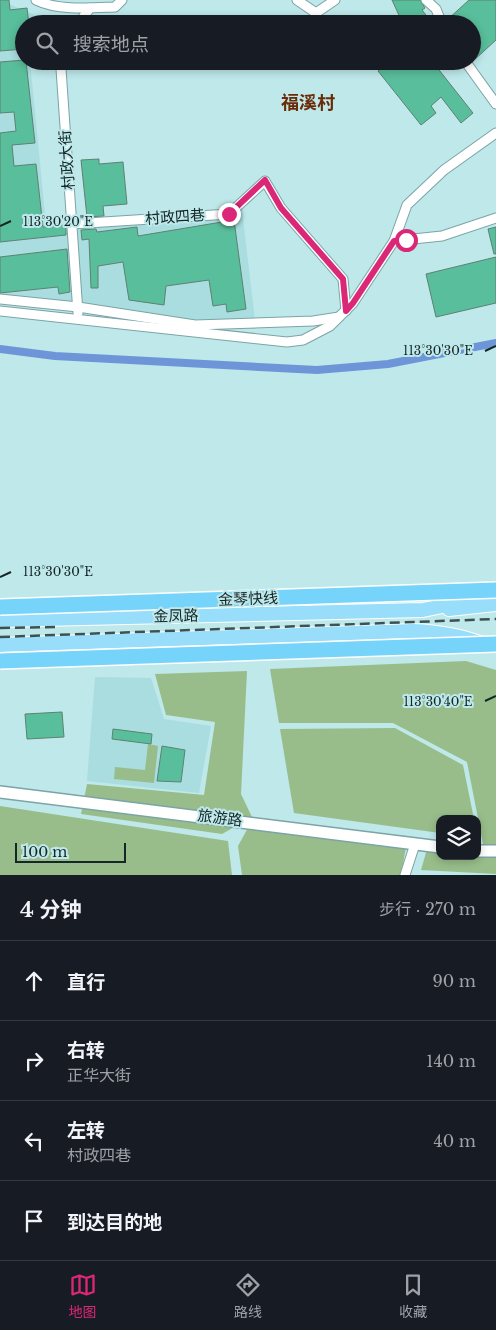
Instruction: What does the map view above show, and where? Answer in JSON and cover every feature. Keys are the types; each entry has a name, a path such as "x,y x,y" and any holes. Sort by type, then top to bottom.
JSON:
{"highway":[{"name":"金琴快线","path":"0,607 496,590"},
{"path":"0,661 496,644"}],"main road":[{"name":"金凤路","path":"0,620 423,610 458,602 496,584"},
{"path":"423,610 471,608 496,604"},
{"name":"金凤路","path":"0,645 413,631 444,633 466,638 496,650"}],"street":[{"path":"36,0 44,4 90,8 115,6 122,0"},
{"path":"297,0 316,13 335,0"},
{"path":"426,0 436,9 438,15"},
{"path":"85,15 90,8"},
{"name":"村政大街","path":"61,70 78,319"},
{"path":"471,70 496,104"},
{"path":"0,311 287,342 304,340 330,326 353,303 394,241 407,205 444,170 496,133"},
{"name":"村政四巷","path":"72,224 229,214 265,180 281,208 343,279 342,314"},
{"path":"394,241 442,236 496,218"},
{"path":"0,299 78,307 195,325 313,321 342,314"},
{"name":"旅游路","path":"0,792 436,847"},
{"path":"405,875 415,844"},
{"path":"481,851 496,851"}],"shaded area":[{"path":"0,0 34,15 15,15 15,70 31,70 46,225 242,210 256,329 0,303"},
{"path":"95,677 151,678 164,719 211,726 199,793 87,781"}],"green space":[{"path":"466,661 496,670 496,844 483,844 481,815 477,815 467,762 393,723 279,723 270,669"},
{"path":"247,671 241,794 252,817 222,834 81,814 87,784 204,795 215,722 166,715 155,674"},
{"path":"395,728 463,765 473,815 436,815 436,832 294,813 280,729"},
{"path":"148,744 158,746 154,783 114,779 115,767 145,770"},
{"path":"0,806 228,841 232,875 0,875"},
{"path":"249,826 406,847 401,875 242,875 238,846"},
{"path":"427,849 436,850 436,860 481,860 481,855 496,855 496,874 421,870"}],"building":[{"path":"0,0 9,0 10,10 27,8 28,15 15,15 15,50 0,51"},
{"path":"392,0 420,0 425,8 422,10 426,15 399,15"},
{"path":"469,0 496,0 496,40 481,54 481,15 452,15"},
{"path":"15,61 15,70 27,70 35,143 12,145 14,166 36,164 43,227 66,225 66,235 0,242 0,133 16,131 14,112 0,113 0,62"},
{"path":"439,70 473,113 461,123 441,97 431,106 436,113 421,125 378,71"},
{"path":"99,159 99,164 123,162 127,204 103,206 104,216 87,217 81,160"},
{"path":"234,220 246,309 227,312 226,304 213,306 209,280 166,286 164,305 129,300 123,262 98,266 98,288 91,288 89,239 82,240 81,230 96,229 97,232 137,227 138,236"},
{"path":"496,227 496,254 494,254 488,229"},
{"path":"67,249 70,292 59,294 58,287 0,293 0,257"},
{"path":"496,257 496,303 436,317 426,274"},
{"path":"62,712 64,737 27,739 25,714"},
{"path":"113,729 152,734 151,744 112,739"},
{"path":"162,746 185,750 181,782 157,781"}],"waterway":[{"path":"0,349 55,356 317,370 388,364 496,343"}],"railway":[{"path":"0,637 496,619"},
{"path":"0,628 60,627"}],"district":[{"name":"福溪村","path":"308,103"}],"route":[{"path":"229,214 265,180 281,208 343,279 346,311 394,241 406,240"}]}
